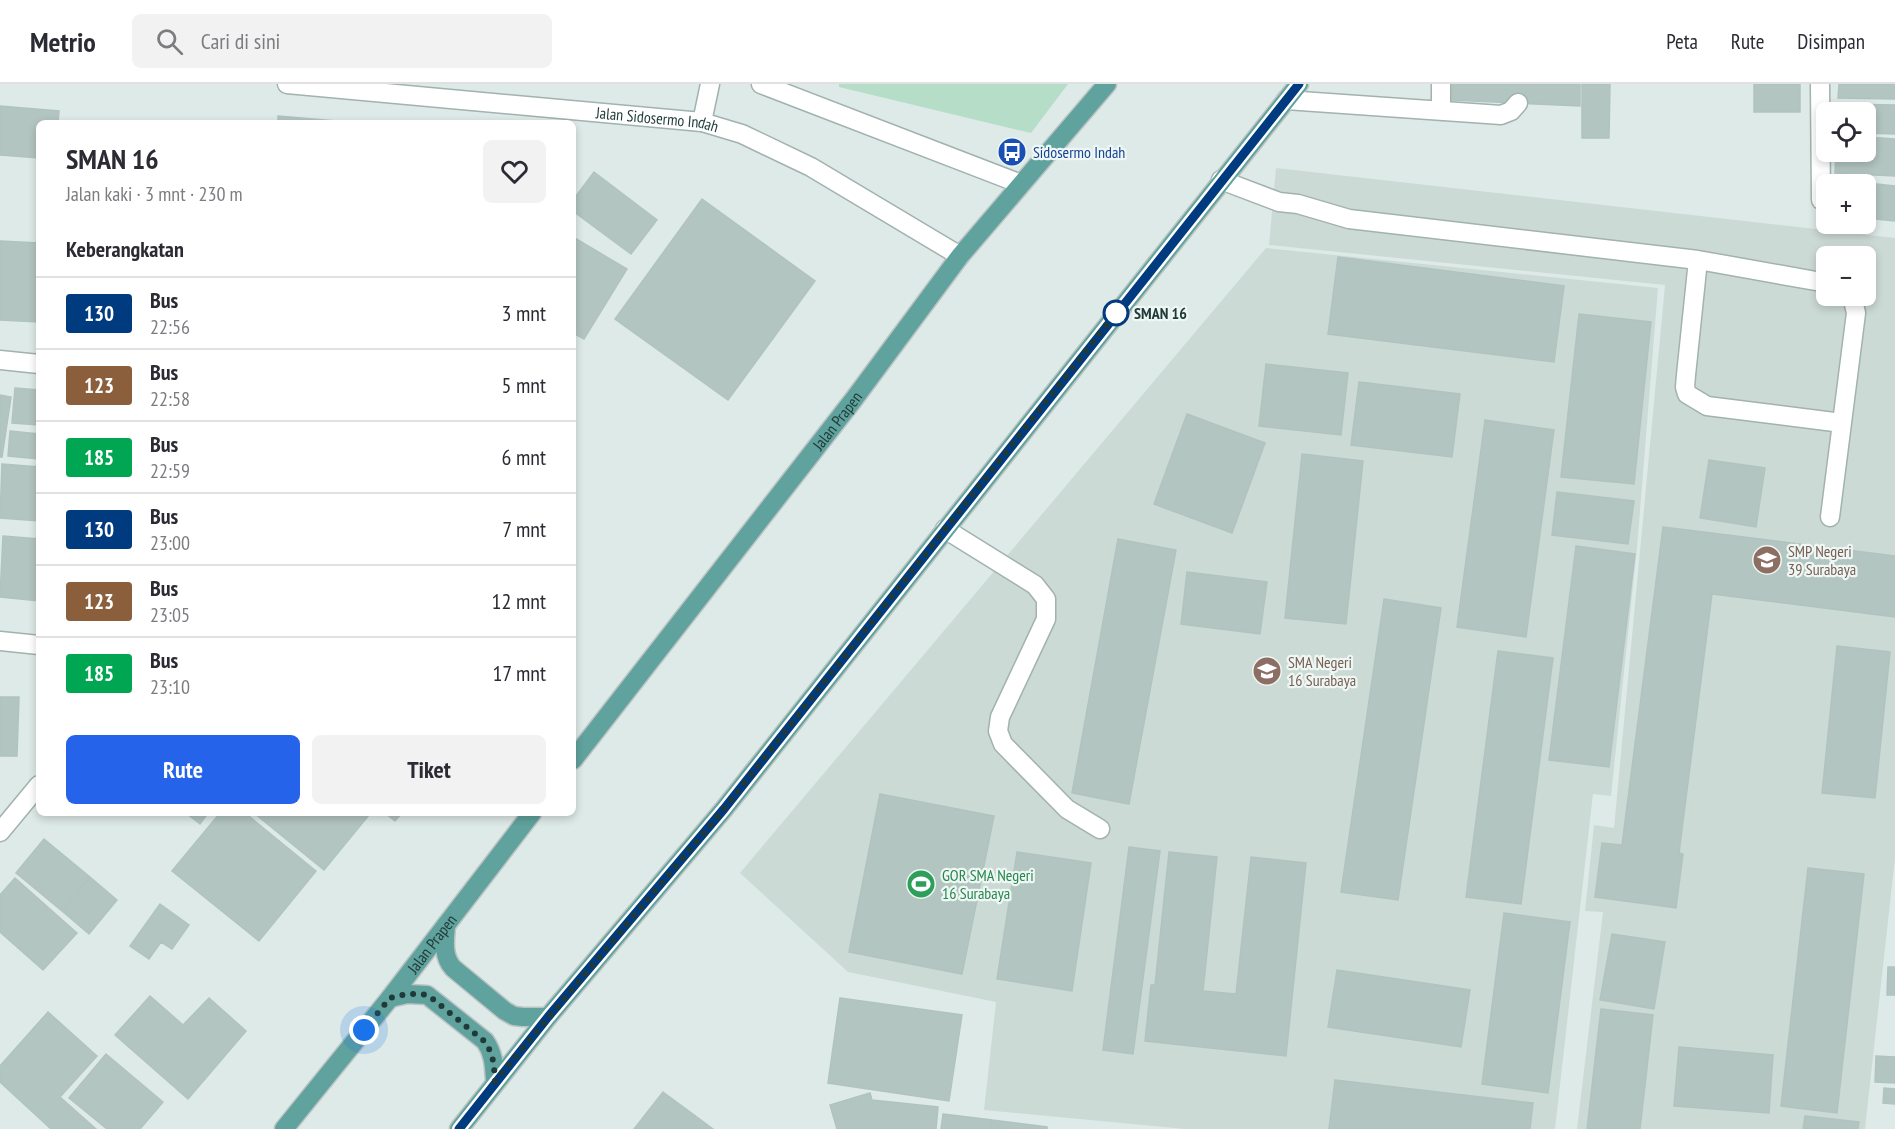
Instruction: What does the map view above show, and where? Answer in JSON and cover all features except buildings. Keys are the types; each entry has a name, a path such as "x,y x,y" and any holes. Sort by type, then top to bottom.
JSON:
{"main road":[{"name":"Jalan Prapen","path":"576,756 854,399 960,256 1107,84"},
{"path":"459,1129 548,1017 724,809 1299,84"},
{"name":"Jalan Prapen","path":"284,1129 390,998 530,816"},
{"path":"446,925 445,947 448,963 453,968 514,1016 548,1017"},
{"path":"390,998 406,994 428,995 490,1048 494,1062 495,1081"}],"street":[{"name":"Jalan Sidosermo Indah","path":"287,84 505,113 702,122 742,134 811,167 960,256"},
{"path":"702,122 710,84"},
{"path":"761,84 1021,184"},
{"path":"1441,84 1441,111"},
{"path":"1820,84 1821,174"},
{"path":"1286,100 1501,115 1511,111 1518,103"},
{"path":"1221,180 1279,202 1298,204 1349,219 1698,260 1816,282"},
{"path":"1698,260 1685,387 1687,394 1707,406 1842,423"},
{"path":"1830,517 1856,313 1854,306"},
{"path":"0,360 36,364"},
{"path":"945,529 1035,585 1046,599 1046,619 1000,717 998,731 1003,744 1067,809 1100,829"},
{"path":"0,641 36,645"},
{"path":"0,832 36,789"}],"shaded area":[{"name":"SMP Negeri 39 Surabaya","path":"1276,168 1816,229 1816,234 1860,234 1895,238 1895,858 1865,1129 1577,1129 1603,912 1585,911 1594,825 1614,828 1665,285 1269,245"},
{"name":"SMA Negeri 16 Surabaya","path":"1266,248 1658,288 1637,548 1611,796 1593,794 1555,1129 1185,1129 984,1110 996,1002 848,972 740,873"}],"green space":[{"path":"839,84 1068,84 1031,133 839,87"}],"bus line":[{"name":"130","path":"459,1129 495,1081 724,809 1299,84"}],"place":[{"name":"Sidosermo Indah","path":"1012,152"},
{"name":"SMAN 16","path":"1116,313"},
{"name":"SMP Negeri 39 Surabaya","path":"1767,560"},
{"name":"SMA Negeri 16 Surabaya","path":"1267,671"},
{"name":"GOR SMA Negeri 16 Surabaya","path":"921,884"}],"route":[{"path":"364,1030 390,998 406,994 428,995 490,1048 494,1062 495,1081 724,809 1119,309 1116,313"}]}
